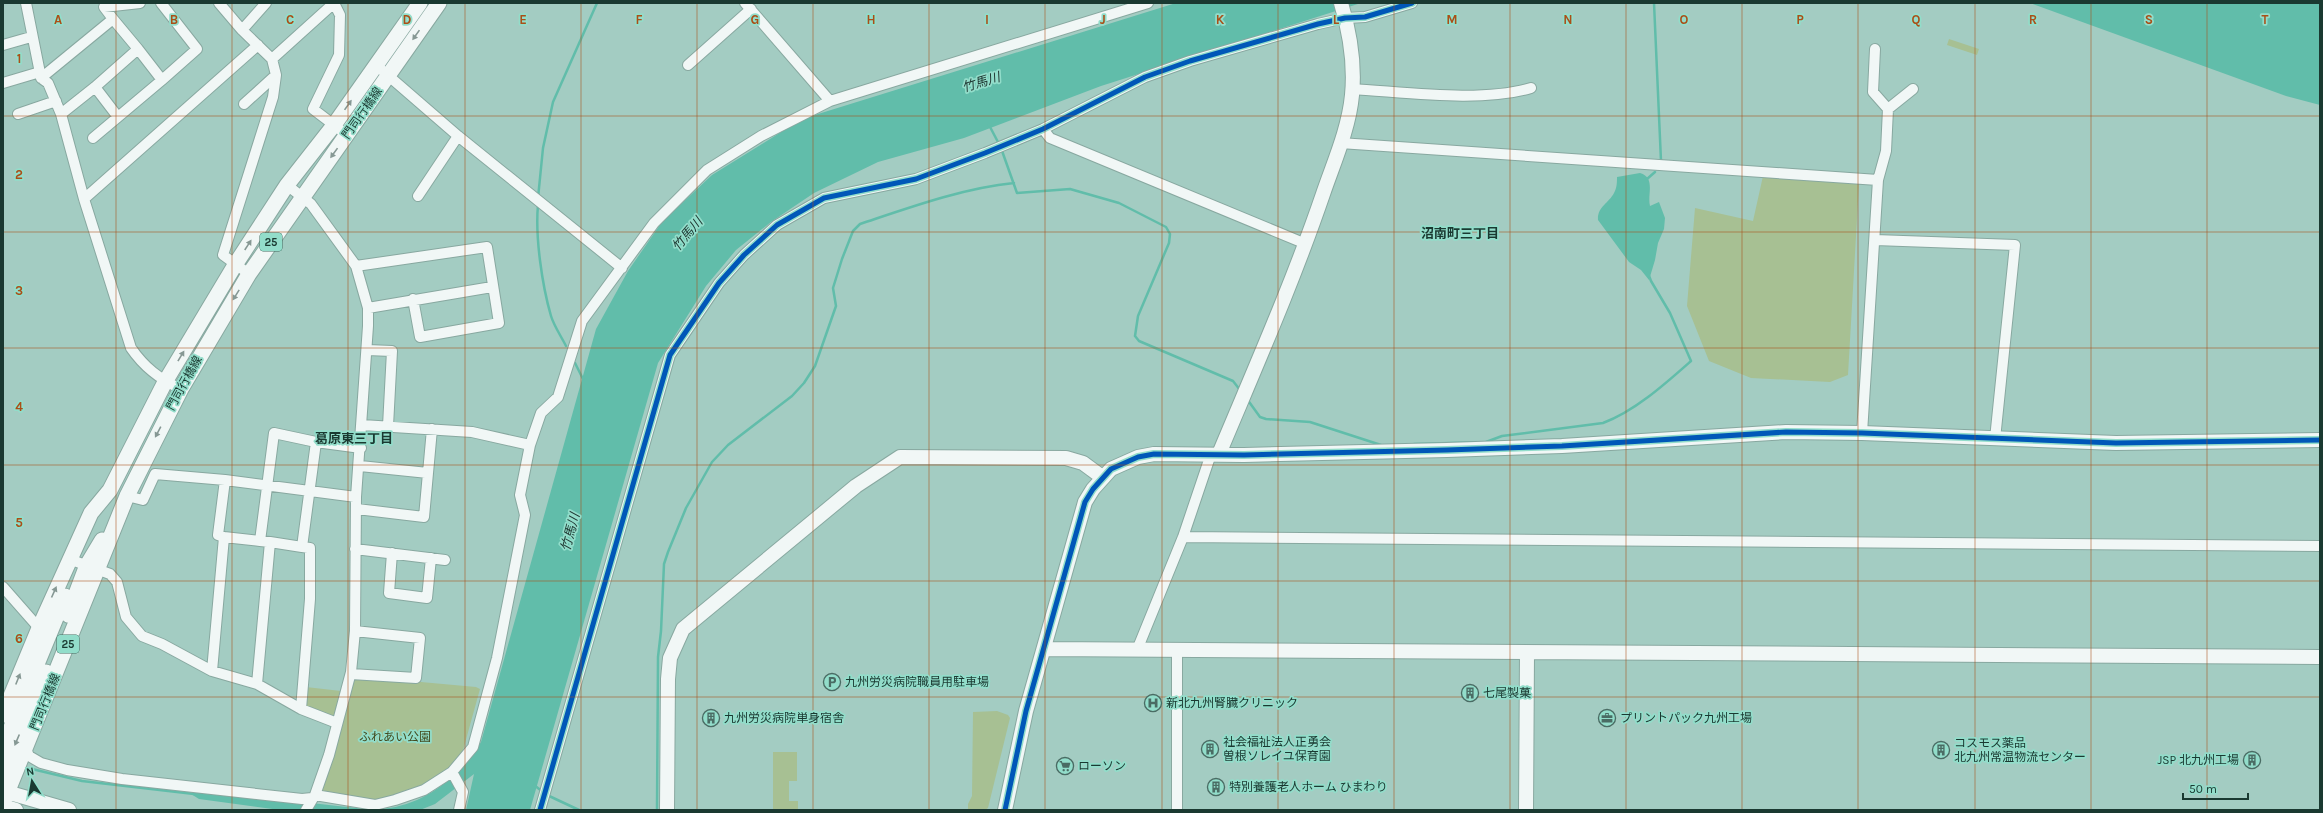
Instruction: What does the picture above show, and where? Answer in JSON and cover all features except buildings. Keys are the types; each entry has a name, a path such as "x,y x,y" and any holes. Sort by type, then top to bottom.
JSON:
{"main road":[{"name":"門司行橋線","path":"4,798 26,749 83,564 91,513 110,490 166,382 235,265 287,185 334,124 420,3"},
{"name":"門司行橋線","path":"3,715 39,628 127,496 181,389 250,274 438,3"},
{"path":"3,775 43,664 83,564"},
{"path":"3,747 43,664"}],"street":[{"path":"26,3 31,37 40,75 48,83 61,114 84,199 131,348 142,364 166,382 181,389"},
{"path":"103,5 140,3"},
{"path":"93,138 162,80 196,49 162,3"},
{"path":"220,3 242,30 272,59 276,75 273,97 223,255 235,265 250,274"},
{"path":"242,30 266,3"},
{"path":"272,59 334,3 340,15 339,55 313,109 347,135"},
{"path":"26,749 29,756 41,763 67,770 311,801 375,805 424,790 452,772 473,747 496,658 525,515 520,496 530,445 541,413 558,396 582,321 654,223 707,170 761,136 830,101 1148,3"},
{"path":"540,810 670,355 693,318 719,283 744,255 777,225 824,198 916,178 995,149 1043,128 1145,77 1190,61 1343,11 1365,17 1412,3"},
{"path":"103,5 162,80"},
{"path":"688,65 748,6 830,101"},
{"path":"1137,650 1215,454 1244,394 1306,244 1340,144 1352,89 1352,48 1343,11"},
{"path":"3,83 40,75 113,19"},
{"path":"3,45 31,37"},
{"path":"84,199 258,45"},
{"path":"61,114 95,87 138,49"},
{"path":"1862,432 1878,180 1886,151 1888,109 1873,92 1875,49"},
{"path":"376,65 458,136 622,268"},
{"path":"244,104 276,75"},
{"path":"95,87 118,117"},
{"path":"1352,89 1473,95 1514,92 1530,88"},
{"path":"1888,109 1913,89"},
{"path":"18,114 56,101"},
{"path":"1043,128 1050,138 1306,244"},
{"path":"418,196 458,136"},
{"path":"1340,144 1878,180"},
{"path":"287,185 303,196 356,266 368,308 360,466 356,497 355,631 351,674 337,723 311,801"},
{"path":"1875,240 2015,245 1995,439"},
{"path":"356,266 487,247 492,287 499,323 420,337 413,299"},
{"path":"368,308 413,299 492,287"},
{"path":"367,350 392,351 388,426"},
{"path":"362,425 472,432 530,445"},
{"path":"357,510 424,517 432,429"},
{"path":"1005,810 1018,741 1083,509 1093,489 1102,477 1111,469 1146,455 1166,453 1215,454 1446,450 1562,446 1786,432 1862,432 1995,439 2116,443 2320,440"},
{"path":"257,684 268,485 274,433 316,442 361,448"},
{"path":"302,547 316,442"},
{"path":"667,810 668,680 670,658 683,629 856,486 900,457 1066,458 1083,463 1102,477"},
{"path":"360,466 428,473"},
{"path":"127,496 143,500 155,474 225,480 356,497"},
{"path":"225,480 218,535 310,548 310,599 301,709"},
{"path":"212,671 224,537"},
{"path":"1183,537 2320,546"},
{"path":"355,549 445,560"},
{"path":"392,553 389,593 427,598 431,558"},
{"path":"83,564 110,574 117,582 126,617 142,636 162,644 212,671 257,684 301,709 337,723"},
{"path":"3,587 39,628"},
{"path":"351,674 416,678 420,638 355,631"},
{"path":"1044,649 1527,654 2320,657"},
{"path":"1177,651 1177,810"},
{"path":"1526,810 1527,654"},
{"path":"452,772 463,792 459,810"},
{"path":"4,798 16,810"},
{"path":"4,798 69,810"}],"green space":[{"path":"1949,39 1979,49 1977,55 1947,45"},
{"path":"1763,176 1859,184 1848,375 1830,382 1751,378 1709,361 1687,306 1695,208 1753,221"},
{"name":"ふれあい公園","path":"355,676 476,687 480,689 462,754 450,768 422,787 377,801 321,792"},
{"path":"306,687 341,691 334,719 303,704"},
{"path":"997,711 1008,715 1010,718 988,808 985,810 968,810 968,804 972,796 973,712"},
{"path":"773,752 797,752 797,781 789,781 789,801 798,801 798,810 773,810"}],"water":[{"name":"竹馬川","path":"1176,3 1361,3 1101,86 964,138 878,162 814,193 771,222 736,250 706,286 658,363 530,810 466,810 474,774 435,804 420,810 280,810 199,799 191,794 195,791 355,808 382,809 404,805 418,800 443,785 464,765 481,742 596,329 628,271 662,222 712,175 802,119"},
{"path":"2030,3 2320,3 2320,105 2286,96"},
{"path":"1640,173 1645,175 1649,182 1650,206 1659,202 1665,218 1664,229 1658,243 1649,280 1641,270 1629,262 1598,220 1601,208 1615,191 1617,177"}],"waterway":[{"path":"538,198 543,148 553,102 597,3"},
{"path":"1654,3 1661,161"},
{"path":"989,125 999,144"},
{"path":"1001,148 1017,193 1070,189 1119,203 1166,227 1170,234 1169,243 1138,316 1135,336 1139,341 1233,381 1240,390"},
{"path":"1647,179 1655,172"},
{"path":"657,810 658,657 661,631 664,564 686,508 712,462 728,445 792,396 804,383 815,366 836,306 833,288 842,259 853,231 860,224 916,205 956,194 975,189 1014,183"},
{"path":"538,205 538,246 545,290 552,320 566,346"},
{"path":"1414,444 1486,442 1502,436 1603,423 1627,411 1649,396 1691,361 1670,313 1651,281 1648,273"},
{"path":"575,363 583,379"},
{"path":"1247,399 1260,417 1266,419 1310,422 1381,445"},
{"path":"32,769 82,781 194,794"},
{"path":"534,785 543,792"},
{"path":"547,795 579,810"}],"cycle path":[{"path":"540,810 670,355 719,283 744,255 777,225 824,198 916,179 1043,129 1145,77 1190,61 1318,24 1345,18 1365,17 1412,3"},
{"path":"1005,810 1026,711 1085,502 1093,489 1111,469 1138,457 1154,454 1244,455 1562,446 1786,432 1862,433 2116,443 2320,440"}],"place":[{"name":"九州労災病院職員用駐車場","path":"832,682"},
{"name":"七尾製菓","path":"1470,693"},
{"name":"新北九州腎臓クリニック","path":"1153,703"},
{"name":"九州労災病院単身宿舎","path":"711,718"},
{"name":"プリントパック九州工場","path":"1607,718"},
{"name":"社会福祉法人正勇会 曽根ソレイユ保育園","path":"1210,749"},
{"name":"コスモス薬品 北九州常温物流センター","path":"1941,750"},
{"name":"JSP 北九州工場","path":"2252,760"},
{"name":"ローソン","path":"1065,766"},
{"name":"特別養護老人ホーム ひまわり","path":"1216,787"}],"district":[{"name":"沼南町三丁目","path":"1460,233"},
{"name":"葛原東三丁目","path":"354,438"}]}
